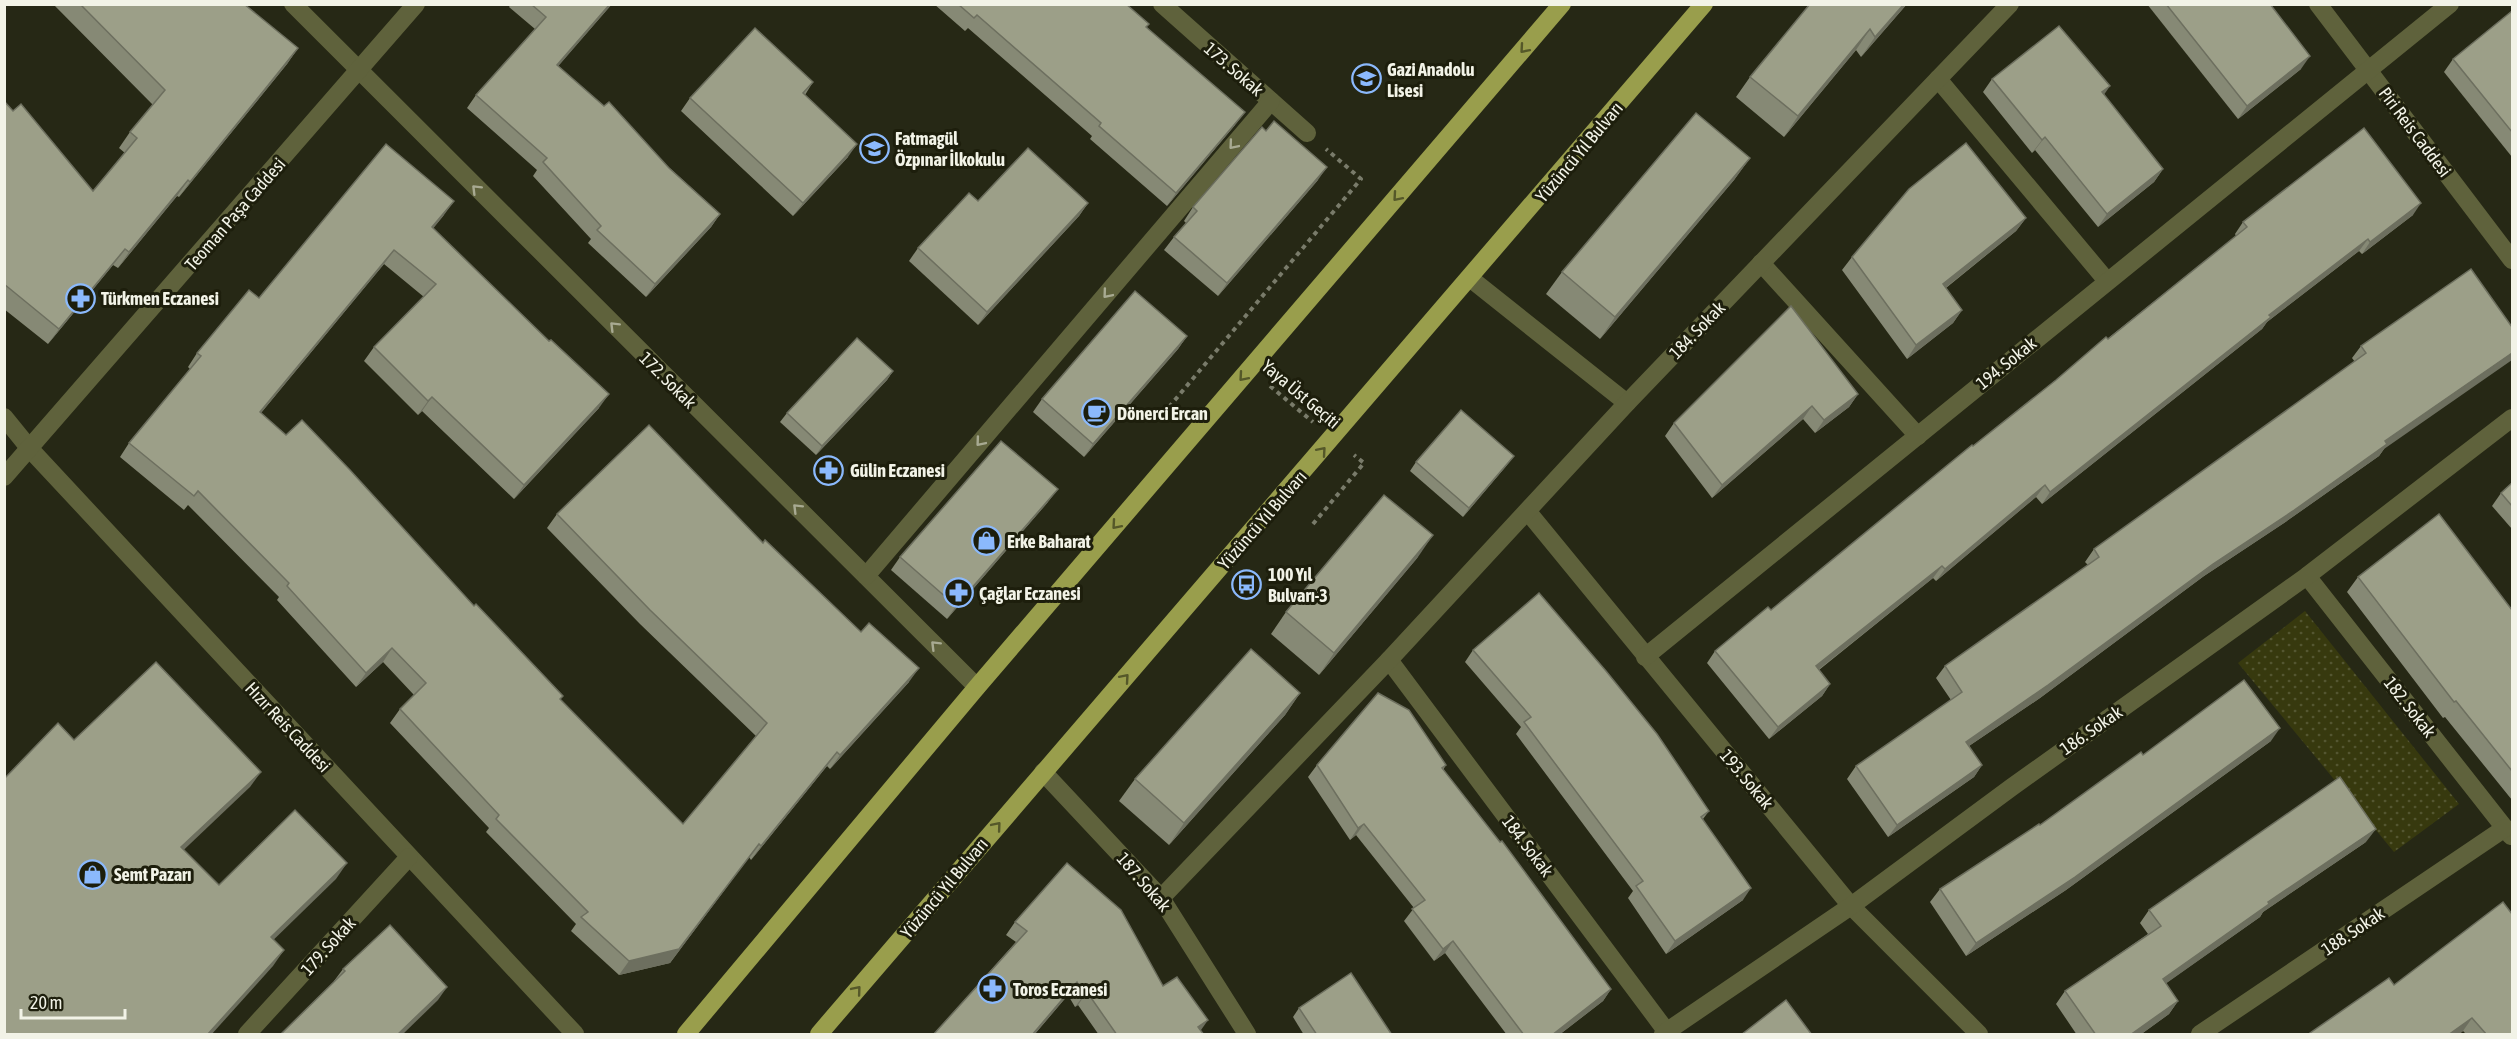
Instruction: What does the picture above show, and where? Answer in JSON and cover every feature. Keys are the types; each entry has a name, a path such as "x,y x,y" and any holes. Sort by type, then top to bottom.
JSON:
{"main road":[{"path":"686,1035 977,687 1562,4"},
{"name":"Yüzüncü Yıl Bulvarı","path":"819,1035 1043,772 1471,279 1704,4"}],"street":[{"name":"172. Sokak","path":"293,4 358,72 977,687"},
{"name":"Teoman Paşa Caddesi","path":"4,477 416,4"},
{"name":"173. Sokak","path":"1162,4 1307,133"},
{"name":"184. Sokak","path":"1161,898 1389,660 1627,403 2010,4"},
{"name":"Piri Reis Caddesi","path":"2318,4 2512,260"},
{"name":"194. Sokak","path":"1646,657 2367,69 2450,4"},
{"path":"1938,78 2107,281"},
{"path":"866,576 1271,101"},
{"path":"1761,263 1918,436"},
{"path":"1471,279 1627,403"},
{"name":"Hızır Reis Caddesi","path":"4,417 30,449 575,1035"},
{"name":"186. Sokak","path":"1665,1033 1851,906 2012,787 2307,576 2512,418"},
{"name":"193. Sokak","path":"1528,512 1851,906 1979,1035"},
{"name":"182. Sokak","path":"2307,576 2509,833"},
{"name":"184. Sokak","path":"1389,660 1665,1033"},
{"name":"187. Sokak","path":"1043,772 1161,898 1247,1035"},
{"name":"188. Sokak","path":"2200,1035 2509,833"},
{"name":"179. Sokak","path":"247,1035 409,857"}],"path":[{"path":"1169,407 1361,179 1307,133"},
{"path":"1220,345 1229,352"},
{"name":"Yaya Üst Geçiti","path":"1265,382 1319,426"},
{"name":"Yaya Üst Geçiti","path":"1313,524 1364,463 1346,448"}],"shaded area":[{"path":"2305,611 2459,804 2394,852 2238,663"}],"building":[{"path":"80,4 244,4 298,48 190,182 188,180 129,252 125,249 59,329 4,284 4,101 13,111 21,104 93,191 137,138 130,132 165,90"},
{"path":"531,4 610,4 557,65 604,106 609,102 669,168 720,214 655,284 597,230 601,226 543,162 547,158 476,95 546,17"},
{"path":"958,4 1126,4 1149,24 1146,27 1245,112 1176,193 1099,126 1101,123 977,15 974,18"},
{"path":"1810,4 1904,4 1875,37 1870,29 1798,116 1750,77"},
{"path":"2166,4 2270,4 2310,56 2247,106"},
{"path":"2512,11 2512,132 2453,59"},
{"path":"2059,26 2110,86 2102,92 2163,169 2107,214 2045,137 2042,140 1992,79"},
{"path":"755,28 813,82 803,93 857,144 803,203 690,98"},
{"path":"1696,113 1750,158 1615,317 1562,272"},
{"path":"1274,121 1327,167 1227,283 1174,237 1197,211 1193,207 1262,127 1266,131"},
{"path":"2364,128 2421,203 2370,242 2368,239 2269,315 2271,317 2050,492 2045,485 1945,569 1942,566 1816,666 1830,684 1778,727 1715,651 1768,607 1771,610 2106,337 2108,339 2247,227 2243,222"},
{"path":"1966,143 2026,218 1943,284 1962,310 1916,345 1852,257 1909,189"},
{"path":"386,144 454,201 432,227 549,341 551,340 609,394 524,485 432,397 428,401 374,347 436,284 394,250 260,412 286,435 302,420 474,606 476,604 563,696 560,699 683,824 767,723 650,610 557,514 649,425 763,543 765,540 861,632 869,623 919,668 840,755 837,752 761,846 759,844 679,949 629,961 581,917 588,912 496,819 499,815 400,709 426,683 392,648 366,673 287,586 289,583 198,491 194,496 129,443 201,356 197,353 249,290 259,298"},
{"path":"1028,148 1088,203 987,312 918,248 969,193 978,201"},
{"path":"2471,269 2512,327 2512,353 2385,441 2387,444 2213,564 1966,742 1982,765 1897,825 1856,766 1962,692 1945,666 2099,557 2094,549 2366,353 2361,346"},
{"path":"1135,291 1187,336 1093,444 1042,399"},
{"path":"1791,306 1858,394 1824,420 1812,406 1722,485 1674,423"},
{"path":"857,338 893,371 822,446 787,413"},
{"path":"1461,410 1514,456 1469,508 1416,462"},
{"path":"1001,441 1058,489 956,606 900,557"},
{"path":"2512,483 2512,506 2501,493"},
{"path":"1384,495 1433,535 1334,653 1286,612"},
{"path":"2439,514 2512,610 2512,771 2456,701 2454,702 2358,577"},
{"path":"1539,593 1657,734 1709,811 1701,817 1751,888 1675,941 1636,886 1643,881 1524,722 1531,717 1473,650"},
{"path":"1251,649 1300,693 1184,823 1135,779"},
{"name":"Semt Pazarı","path":"156,662 261,772 181,847 219,885 295,810 347,863 271,937 284,950 207,1035 4,1035 4,779 58,723 74,740"},
{"path":"2244,680 2280,728 2075,877 1976,943 1940,889 2040,825 2141,752 2143,755"},
{"path":"1378,693 1409,710 1446,765 1442,768 1500,842 1502,841 1611,989 1552,1035 1524,1035 1453,941 1443,949 1412,909 1425,900 1364,824 1358,828 1317,765"},
{"path":"2340,777 2376,829 2268,902 2269,904 2163,979 2178,1001 2130,1035 2096,1035 2065,991 2161,926 2149,910"},
{"path":"1067,863 1121,910 1163,986 1177,977 1208,1020 1198,1027 1204,1035 1117,1035 1087,992 1084,995 1077,982 1032,1035 933,1035 1027,931 1015,922"},
{"path":"2503,902 2512,914 2512,1035 2487,1035 2472,1018 2448,1035 2311,1035 2310,1033 2389,978 2394,985"},
{"path":"390,925 447,987 397,1035 280,1035 345,971 343,969"},
{"path":"1351,973 1392,1035 1317,1035 1299,1008"},
{"path":"1786,1000 1812,1035 1741,1035"}],"place":[{"name":"Gazi Anadolu Lisesi","path":"1366,79"},
{"name":"Fatmagül Özpınar İlkokulu","path":"874,148"},
{"name":"Türkmen Eczanesi","path":"80,298"},
{"name":"Dönerci Ercan","path":"1096,413"},
{"name":"Gülin Eczanesi","path":"829,470"},
{"name":"Erke Baharat","path":"986,541"},
{"name":"100 Yıl Bulvarı-3","path":"1247,584"},
{"name":"Çağlar Eczanesi","path":"958,593"},
{"name":"Semt Pazarı","path":"93,874"},
{"name":"Toros Eczanesi","path":"992,989"}]}
